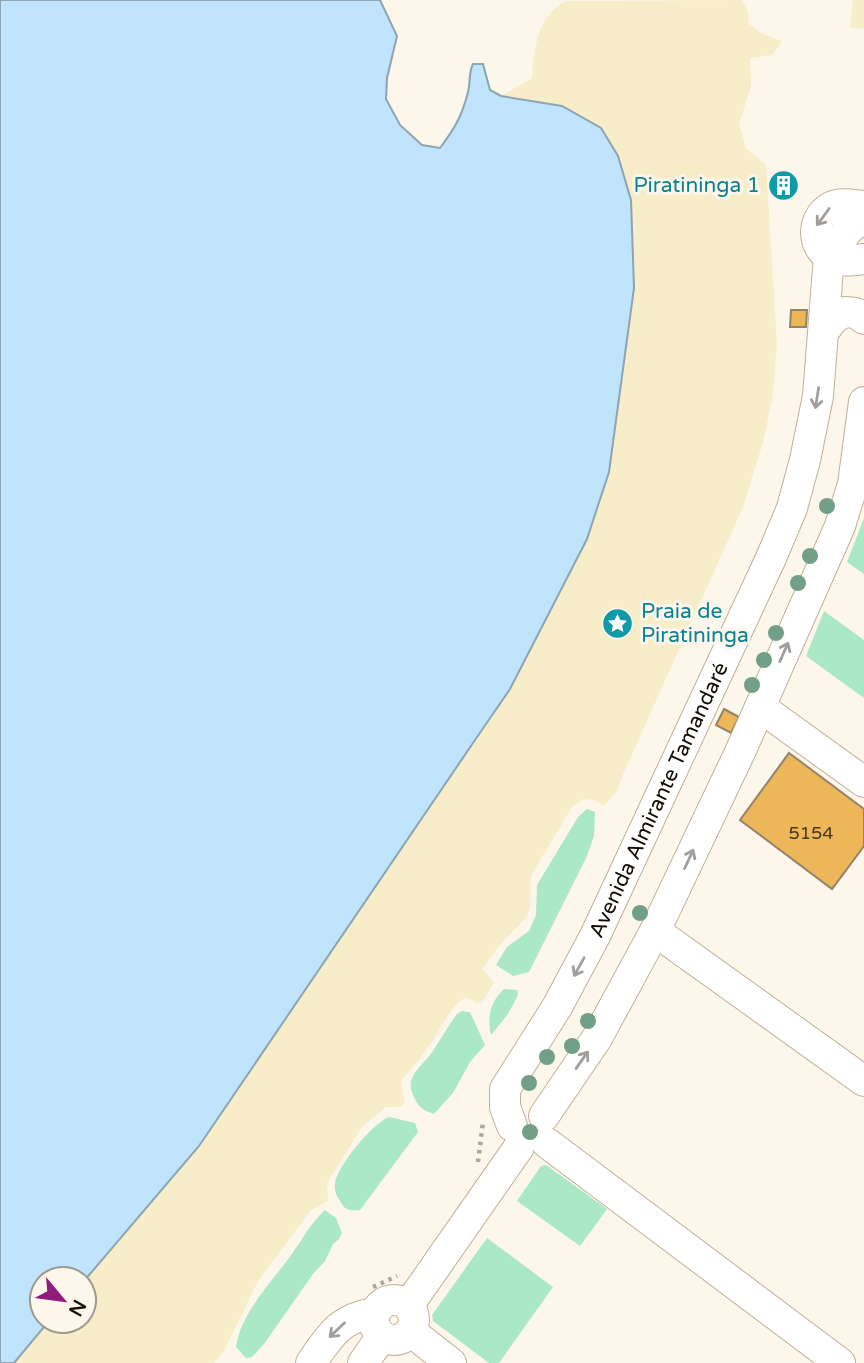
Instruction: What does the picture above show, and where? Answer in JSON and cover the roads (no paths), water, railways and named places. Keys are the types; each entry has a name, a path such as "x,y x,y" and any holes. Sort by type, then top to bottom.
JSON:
{"street":[{"path":"864,206 839,204 823,213 817,225 816,239 829,256 846,261 864,259"},
{"path":"829,256 848,230 864,216"},
{"name":"Avenida Almirante Tamandaré","path":"530,1133 504,1099 505,1089 557,1007 595,936 787,520 806,460 818,396 829,256"},
{"path":"825,330 832,319 844,312 856,313 864,319"},
{"path":"363,1363 389,1315 530,1133 597,1038 654,931 760,707 858,488 864,402"},
{"path":"760,707 864,782"},
{"path":"654,931 864,1081"},
{"path":"530,1133 840,1363"},
{"path":"310,1363 336,1328 348,1319 389,1315 451,1363"}],"water":[{"path":"0,0 380,0 397,36 387,78 386,99 400,125 422,145 440,148 454,128 466,100 473,64 483,64 490,90 501,96 562,106 601,128 618,156 631,200 634,288 609,472 587,539 510,689 199,1146 98,1265 28,1265 28,1335 37,1335 14,1363 0,1363"}],"place":[{"name":"Piratininga 1","path":"783,185"},
{"name":"Praia de Piratininga","path":"618,623"}]}
